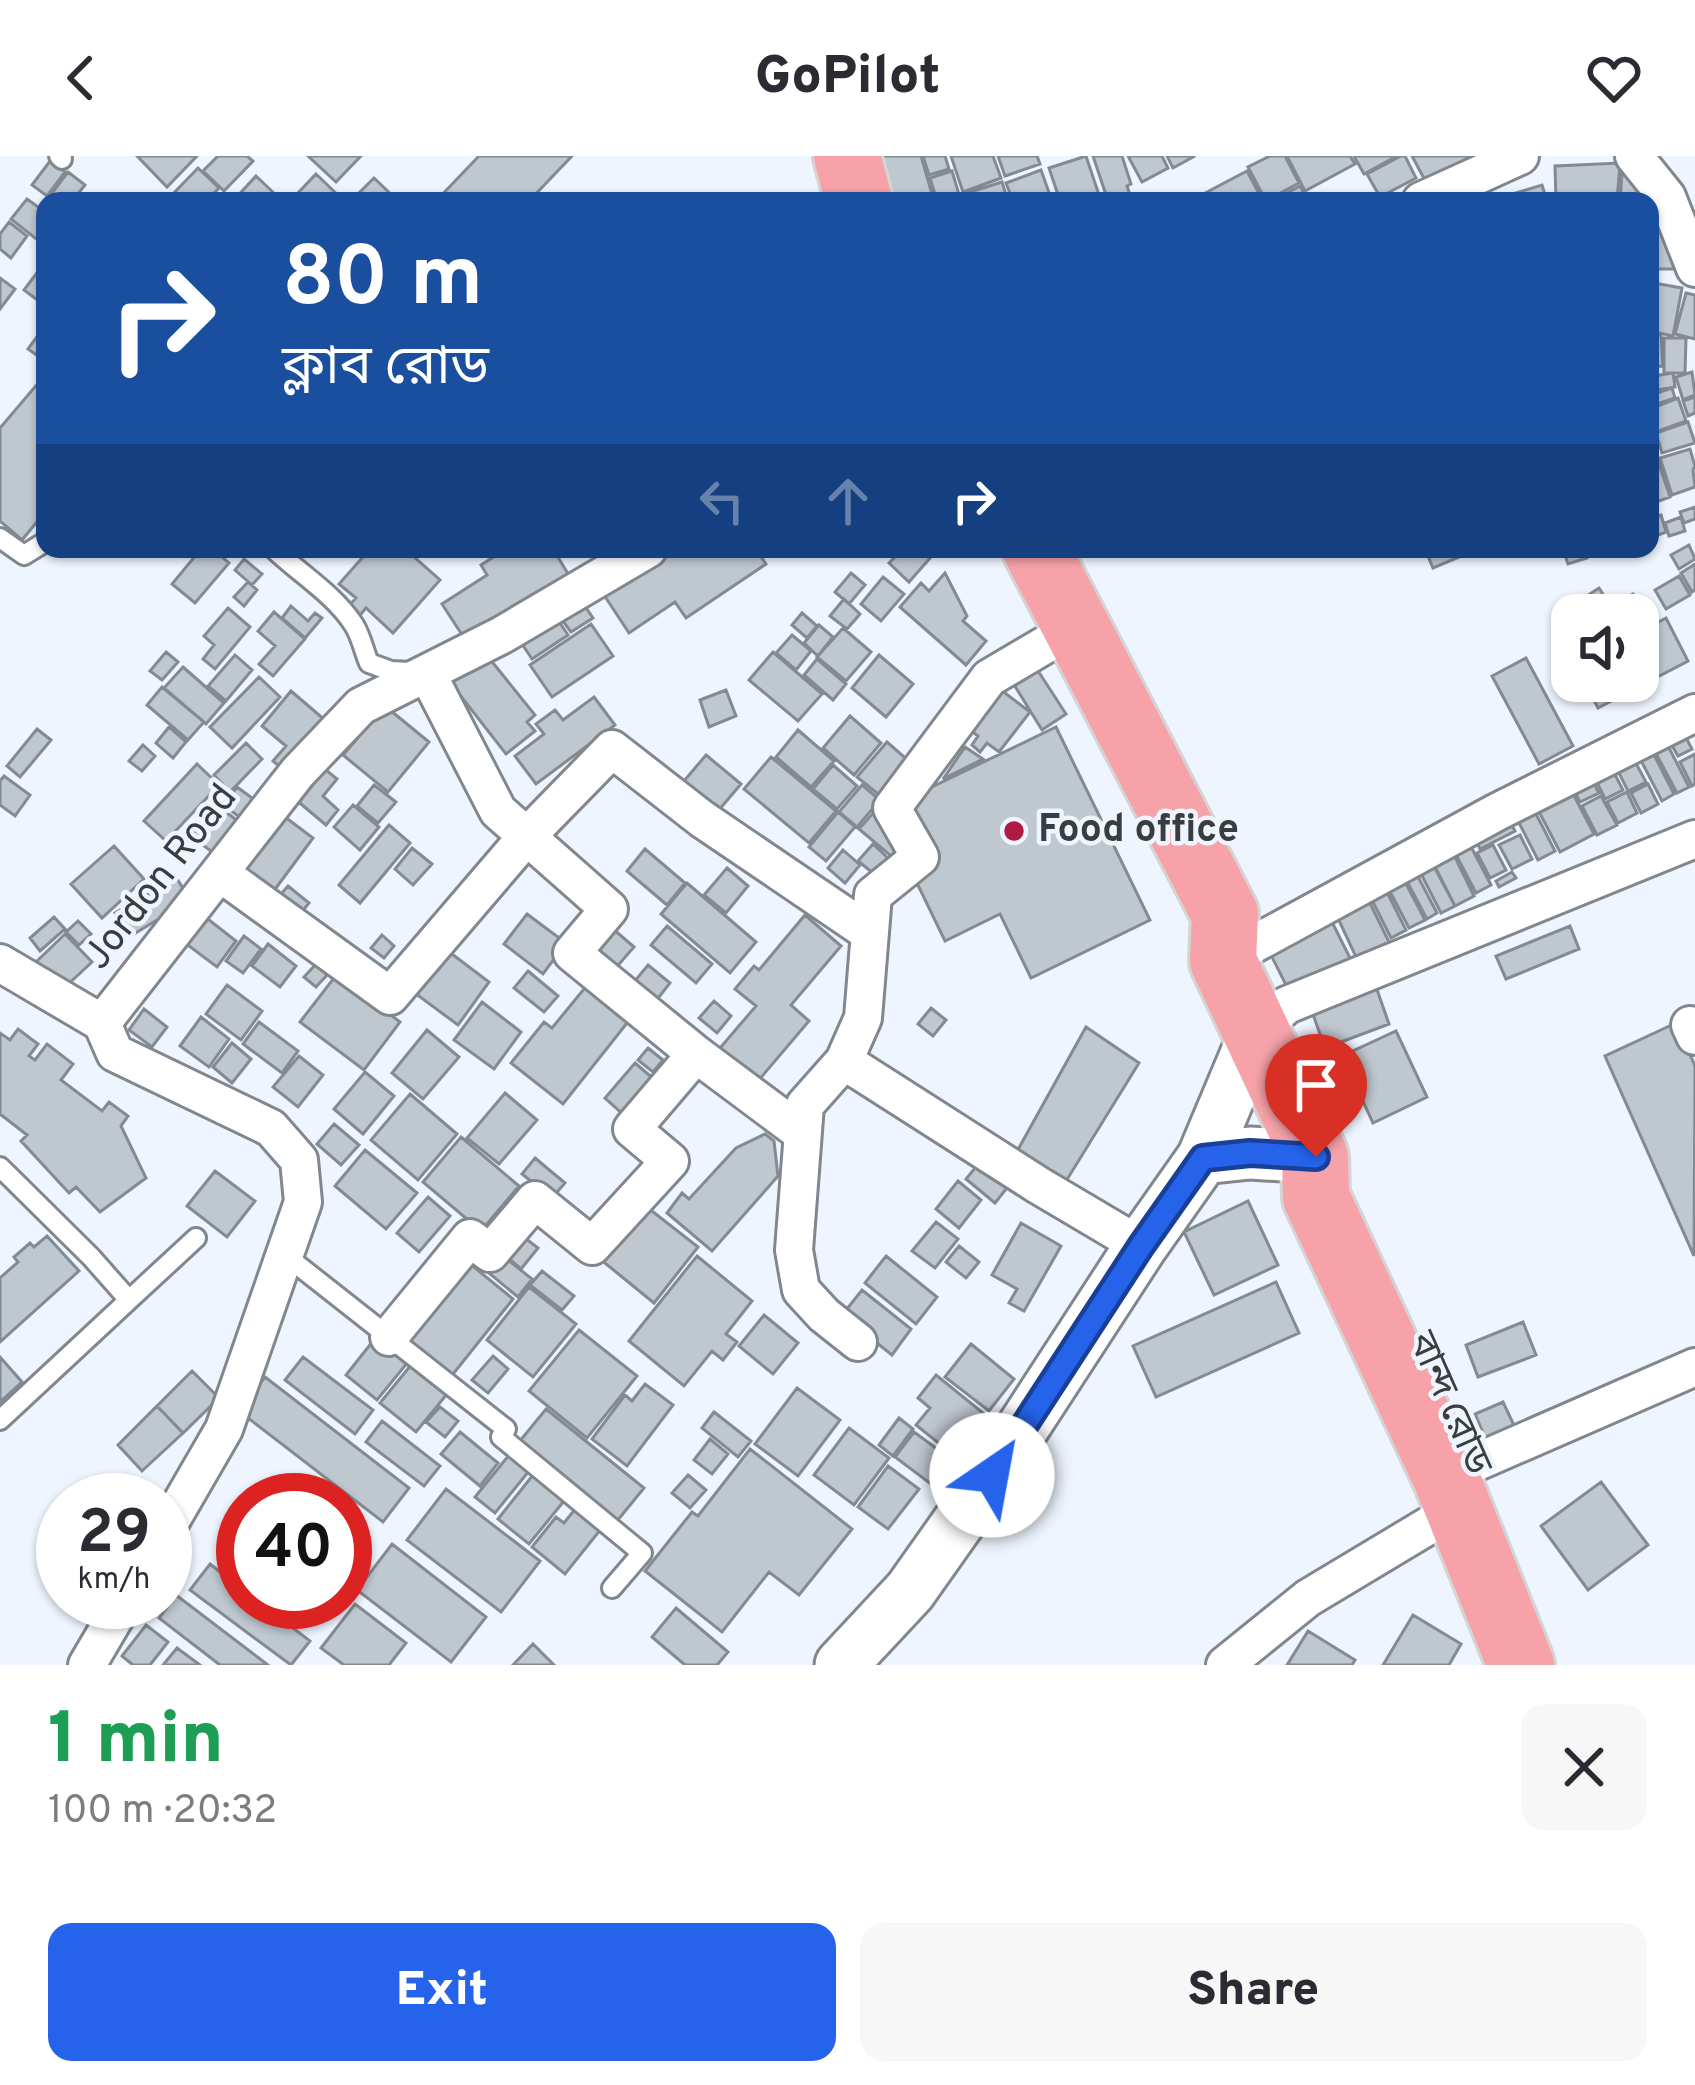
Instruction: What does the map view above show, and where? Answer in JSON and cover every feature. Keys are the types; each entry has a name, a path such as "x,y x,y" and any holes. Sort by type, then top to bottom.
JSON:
{"highway":[{"path":"848,156 857,192"},
{"name":"বান্দ রোড","path":"995,558 1045,645 1192,937 1223,961 1316,1157 1316,1197 1518,1572 1558,1665"},
{"name":"বান্দ রোড","path":"1041,558 1226,914 1223,961"},
{"name":"বান্দ রোড","path":"1468,1485 1521,1665"}],"street":[{"path":"1441,192 1520,156"},
{"path":"1634,156 1667,197 1695,268"},
{"name":"Jordon Road","path":"192,1484 224,1429 303,1202 299,1160 272,1128 116,1053 102,1024 298,772 362,706 502,634 633,558"},
{"path":"858,1342 801,1290 794,1250 805,1105 844,1061 863,1018 873,895 920,857 892,808 989,678 1045,645"},
{"path":"427,673 498,811 609,909 572,953 802,1133"},
{"path":"1223,961 1497,812 1695,713"},
{"path":"220,873 390,996 527,836 612,749 702,819 870,933"},
{"path":"841,1665 910,1591 1203,1158 1256,1032 1286,1005 1695,839"},
{"path":"0,963 102,1024"},
{"path":"389,1337 470,1238 490,1253 535,1200 592,1246 670,1161 632,1129 696,1054"},
{"path":"844,1061 1141,1246"},
{"path":"1203,1158 1250,1153 1316,1157"},
{"path":"1225,1665 1309,1598 1468,1485 1695,1366"},
{"path":"87,1665 108,1629"}],"lane":[{"path":"0,538 24,555 36,548"},
{"path":"283,558 325,590 355,626 369,663 392,671 427,673"},
{"path":"0,1167 129,1300"},
{"path":"0,1420 196,1238"},
{"path":"285,1255 506,1429 500,1437 642,1552 612,1588"}],"building":[{"path":"137,156 197,156 167,187"},
{"path":"218,156 247,156 253,161 224,191 203,171"},
{"path":"308,156 361,156 336,182"},
{"path":"479,156 572,156 538,192 445,192"},
{"path":"879,156 921,156 931,192 889,192"},
{"path":"923,156 945,156 949,169 929,175"},
{"path":"951,156 993,156 1001,178 963,192"},
{"path":"998,156 1037,156 1040,164 1005,176"},
{"path":"1086,156 1098,192 1057,192 1049,168"},
{"path":"1093,156 1122,156 1129,192 1105,192"},
{"path":"1128,156 1162,156 1168,168 1142,182"},
{"path":"1167,156 1195,156 1173,168"},
{"path":"1270,156 1285,156 1299,183 1282,192 1261,192 1248,167"},
{"path":"1287,156 1350,156 1355,164 1305,191"},
{"path":"1354,156 1397,156 1364,174"},
{"path":"1405,156 1416,178 1389,192 1377,192 1367,174"},
{"path":"1412,156 1477,156 1428,186"},
{"path":"50,161 65,172 50,192 32,185"},
{"path":"1620,163 1618,192 1556,192 1555,166"},
{"path":"198,168 219,188 215,192 175,192"},
{"path":"1041,170 1049,192 1010,192 1006,183"},
{"path":"952,171 958,192 934,192 930,178"},
{"path":"1247,171 1258,192 1207,192"},
{"path":"68,172 85,185 79,192 53,192"},
{"path":"316,174 335,192 299,192"},
{"path":"1622,174 1649,176 1657,192 1621,192"},
{"path":"256,176 273,192 241,192"},
{"path":"374,178 389,192 360,192"},
{"path":"1002,182 1005,192 970,192"},
{"path":"27,199 36,206 36,239 11,219"},
{"path":"9,222 27,236 11,258 0,249 0,234"},
{"path":"1674,228 1675,269 1659,269 1659,229"},
{"path":"36,274 36,299 24,290"},
{"path":"0,278 15,289 0,309"},
{"path":"1659,284 1682,288 1673,336 1659,333"},
{"path":"1686,293 1695,295 1695,339 1675,334"},
{"path":"1659,334 1661,334 1663,366 1659,366"},
{"path":"1664,338 1686,338 1685,373 1664,373"},
{"path":"1692,372 1695,395 1683,400 1676,377"},
{"path":"1673,373 1675,387 1659,390 1659,375"},
{"path":"36,386 36,523 22,540 0,521 0,428"},
{"path":"1672,388 1675,398 1659,403 1659,392"},
{"path":"1695,397 1695,413 1688,416 1683,401"},
{"path":"1678,398 1686,421 1659,431 1659,405"},
{"path":"1688,422 1695,443 1662,453 1659,432"},
{"path":"1690,449 1695,487 1672,495 1660,458"},
{"path":"1659,464 1670,497 1659,501"},
{"path":"1695,507 1695,519 1684,523 1680,512"},
{"path":"1681,517 1685,531 1669,536 1665,523"},
{"path":"1689,545 1695,559 1679,569 1671,555"},
{"path":"194,558 223,558 229,563 195,603 172,584"},
{"path":"362,558 415,558 440,580 393,633 366,608 356,620 345,610 356,598 339,584"},
{"path":"492,558 558,558 570,577 468,644 442,604 487,575 481,565"},
{"path":"646,558 762,558 766,564 686,618 675,602 629,633 600,589"},
{"path":"894,558 930,558 909,582 889,563"},
{"path":"1429,558 1457,558 1433,568"},
{"path":"244,559 262,574 252,585 235,570"},
{"path":"1695,564 1695,590 1692,592 1681,573"},
{"path":"851,573 865,585 849,604 835,592"},
{"path":"945,573 967,616 963,621 986,641 966,665 900,607 921,583 929,591"},
{"path":"1679,576 1690,595 1666,609 1655,590"},
{"path":"883,577 904,594 881,621 861,604"},
{"path":"248,582 257,590 244,606 234,597"},
{"path":"844,599 860,614 847,629 830,616"},
{"path":"582,602 593,618 571,632 560,617"},
{"path":"291,606 308,621 315,613 322,618 305,638 282,618"},
{"path":"228,608 250,627 215,669 203,659 214,645 204,636"},
{"path":"274,612 305,639 273,676 259,664 275,646 258,631"},
{"path":"802,613 817,626 807,638 792,625"},
{"path":"556,617 568,635 532,659 520,641"},
{"path":"1666,618 1688,661 1659,676 1659,622"},
{"path":"591,624 613,656 552,697 530,665"},
{"path":"819,625 833,637 818,656 804,643"},
{"path":"843,628 871,652 846,681 817,657"},
{"path":"792,635 811,651 796,670 776,653"},
{"path":"166,652 178,662 162,680 150,671"},
{"path":"773,652 822,694 798,721 749,680"},
{"path":"485,653 535,715 527,722 535,731 506,754 449,681"},
{"path":"235,655 252,670 226,701 208,686"},
{"path":"879,655 913,684 886,717 852,688"},
{"path":"1526,658 1573,746 1539,764 1492,676"},
{"path":"817,659 846,684 833,700 804,675"},
{"path":"1031,660 1066,714 1042,730 1008,675"},
{"path":"183,667 224,703 206,724 164,688"},
{"path":"259,677 280,697 232,748 210,727"},
{"path":"162,687 204,722 188,740 147,705"},
{"path":"726,690 736,716 709,727 700,700"},
{"path":"1001,690 1030,712 999,752 987,743 980,752 972,745 978,736 970,730"},
{"path":"291,691 326,721 284,770 273,761 286,746 262,726"},
{"path":"594,697 615,725 536,784 515,756 544,734 536,724 555,710 563,720"},
{"path":"385,706 429,742 388,792 343,755 357,739 350,733"},
{"path":"850,716 881,743 854,775 823,748"},
{"path":"169,727 186,742 173,758 156,743"},
{"name":"Food office","path":"1056,727 1150,920 1031,978 1000,914 945,941 913,875 937,863 907,799"},
{"path":"37,729 51,740 20,777 7,766"},
{"path":"798,730 834,761 811,787 776,757"},
{"path":"1682,730 1692,749 1678,756 1667,737"},
{"path":"1664,738 1689,787 1677,793 1651,744"},
{"path":"887,742 912,764 883,798 857,777"},
{"path":"246,743 262,759 230,792 214,775"},
{"path":"1648,743 1674,794 1662,801 1635,749"},
{"path":"143,745 155,756 142,771 129,761"},
{"path":"965,747 983,759 943,779"},
{"path":"1630,752 1646,782 1628,791 1613,761"},
{"path":"1695,754 1695,784 1692,786 1680,762"},
{"path":"706,755 741,784 718,811 684,781"},
{"path":"771,757 836,811 809,843 744,789"},
{"path":"316,762 337,779 323,796 338,810 326,825 289,794"},
{"path":"1609,763 1623,790 1605,799 1592,772"},
{"path":"197,764 219,785 166,841 144,821"},
{"path":"833,765 857,786 837,809 813,789"},
{"path":"1589,775 1599,793 1580,802 1571,784"},
{"path":"4,776 30,795 15,816 0,805"},
{"path":"1648,784 1658,804 1641,813 1631,793"},
{"path":"374,785 396,802 378,823 357,806"},
{"path":"862,785 880,800 857,827 839,812"},
{"path":"1569,786 1594,834 1560,852 1535,804"},
{"path":"237,787 259,803 245,821 223,805"},
{"path":"1627,792 1637,813 1618,823 1607,802"},
{"path":"1601,796 1617,825 1597,835 1582,806"},
{"path":"216,804 244,826 220,858 191,836"},
{"path":"353,805 379,827 360,850 334,827"},
{"path":"1532,806 1555,851 1538,860 1515,815"},
{"path":"875,811 906,838 891,856 859,829"},
{"path":"838,812 855,827 826,861 809,847"},
{"path":"285,817 313,838 273,892 245,870"},
{"path":"1508,818 1515,831 1480,849 1474,836"},
{"path":"389,825 410,843 360,903 339,885"},
{"path":"1520,835 1532,859 1512,869 1499,845"},
{"path":"1468,841 1491,885 1476,893 1453,849"},
{"path":"873,844 888,858 874,874 858,861"},
{"path":"1493,845 1506,870 1490,878 1477,853"},
{"path":"114,846 144,879 102,918 71,884"},
{"path":"412,848 432,864 413,885 395,869"},
{"path":"645,849 685,883 667,905 627,871"},
{"path":"1451,849 1474,896 1455,906 1431,859"},
{"path":"843,850 860,865 845,883 828,868"},
{"path":"1430,859 1455,906 1441,913 1417,866"},
{"path":"727,868 748,886 726,913 704,895"},
{"path":"1414,869 1437,913 1427,919 1403,874"},
{"path":"1512,872 1516,878 1499,887 1496,881"},
{"path":"1402,876 1425,920 1409,928 1386,884"},
{"path":"176,877 190,900 129,937 115,913"},
{"path":"687,883 756,942 730,973 661,914"},
{"path":"288,886 309,903 295,920 274,902"},
{"path":"1385,888 1406,930 1391,938 1370,896"},
{"path":"1368,899 1389,942 1356,957 1336,914"},
{"path":"527,914 566,943 543,974 504,944"},
{"path":"805,915 841,946 791,1005 809,1021 758,1081 720,1048 756,1006 735,989 754,966 759,970"},
{"path":"204,916 236,941 217,967 185,943"},
{"path":"54,917 65,929 40,951 30,938"},
{"path":"1330,918 1351,960 1289,991 1268,949"},
{"path":"78,921 91,934 79,945 66,932"},
{"path":"605,922 634,947 614,970 585,946"},
{"path":"667,926 712,964 696,983 651,945"},
{"path":"1570,926 1579,949 1506,979 1496,956"},
{"path":"65,934 92,962 62,990 36,962"},
{"path":"382,935 394,946 384,958 371,948"},
{"path":"244,936 261,949 243,973 226,961"},
{"path":"268,944 296,966 280,987 252,966"},
{"path":"440,945 489,982 458,1025 408,988"},
{"path":"316,964 328,974 316,987 304,977"},
{"path":"648,965 670,983 651,1007 629,988"},
{"path":"528,971 558,996 544,1012 514,988"},
{"path":"337,974 400,1022 364,1070 300,1022"},
{"path":"1374,981 1389,1024 1325,1048 1310,1006"},
{"path":"588,984 631,1018 563,1104 511,1063 544,1022 552,1028"},
{"path":"227,985 262,1011 241,1040 206,1014"},
{"path":"714,1001 731,1016 717,1033 699,1018"},
{"path":"482,1002 521,1032 494,1069 454,1040"},
{"path":"931,1008 946,1020 933,1036 918,1024"},
{"path":"144,1009 167,1027 152,1047 129,1030"},
{"path":"201,1017 229,1039 209,1067 180,1046"},
{"path":"259,1022 298,1051 282,1073 243,1044"},
{"path":"1676,1023 1695,1066 1694,1256 1605,1056"},
{"path":"1086,1027 1139,1063 1063,1186 1015,1155"},
{"path":"18,1029 38,1044 29,1056 35,1060 47,1044 73,1064 61,1080 102,1111 109,1102 128,1116 121,1126 146,1178 100,1212 76,1187 69,1193 21,1141 27,1135 0,1114 0,1033 10,1040"},
{"path":"427,1030 459,1057 423,1099 392,1073"},
{"path":"1396,1031 1427,1097 1373,1123 1342,1056"},
{"path":"232,1043 251,1059 232,1083 213,1067"},
{"path":"648,1048 663,1060 653,1072 638,1060"},
{"path":"299,1056 323,1075 298,1107 273,1087"},
{"path":"635,1063 655,1080 625,1116 605,1098"},
{"path":"365,1072 394,1096 363,1134 334,1109"},
{"path":"505,1093 537,1120 499,1164 467,1138"},
{"path":"410,1094 457,1134 418,1180 371,1140"},
{"path":"334,1124 359,1145 341,1165 317,1144"},
{"path":"765,1134 774,1141 778,1176 712,1251 667,1213 682,1193 689,1199 736,1148"},
{"path":"461,1137 519,1186 481,1231 423,1182"},
{"path":"365,1150 417,1193 386,1229 335,1186"},
{"path":"984,1157 1014,1179 995,1203 966,1179"},
{"path":"535,1158 565,1183 552,1198 522,1174"},
{"path":"215,1171 255,1201 227,1237 187,1206"},
{"path":"958,1181 981,1200 959,1228 936,1209"},
{"path":"428,1197 450,1216 419,1252 397,1233"},
{"path":"1248,1201 1278,1265 1214,1295 1184,1232"},
{"path":"643,1204 698,1247 654,1303 600,1259"},
{"path":"936,1222 958,1239 935,1268 912,1251"},
{"path":"1021,1223 1061,1246 1024,1311 1009,1303 1017,1289 992,1275"},
{"path":"521,1235 538,1248 521,1269 505,1255"},
{"path":"47,1236 79,1271 0,1342 0,1278 18,1262 14,1257"},
{"path":"959,1246 979,1262 966,1278 946,1262"},
{"path":"498,1252 532,1279 518,1297 484,1269"},
{"path":"697,1256 752,1301 726,1334 737,1342 723,1360 712,1351 684,1386 629,1341"},
{"path":"886,1256 937,1297 916,1324 865,1283"},
{"path":"464,1259 513,1299 450,1378 400,1339"},
{"path":"542,1271 574,1296 562,1310 530,1285"},
{"path":"1276,1282 1299,1333 1156,1397 1133,1346"},
{"path":"529,1287 576,1324 533,1377 487,1340"},
{"path":"862,1290 911,1329 892,1355 842,1315"},
{"path":"764,1315 798,1343 773,1374 739,1346"},
{"path":"1523,1322 1536,1355 1478,1377 1466,1345"},
{"path":"579,1330 637,1376 587,1438 529,1391"},
{"path":"377,1336 408,1362 377,1400 346,1375"},
{"path":"971,1344 1014,1379 989,1411 945,1377"},
{"path":"493,1356 508,1369 488,1393 472,1380"},
{"path":"0,1357 22,1382 0,1402"},
{"path":"303,1357 373,1410 355,1434 285,1380"},
{"path":"411,1365 447,1394 416,1432 380,1403"},
{"path":"192,1371 219,1398 183,1433 157,1406"},
{"path":"936,1375 983,1413 951,1453 916,1425 930,1408 918,1398"},
{"path":"265,1377 409,1488 383,1522 372,1514 372,1473 319,1473 239,1411"},
{"path":"645,1384 673,1405 627,1466 592,1439 625,1395 632,1401"},
{"path":"797,1388 840,1420 798,1476 755,1444"},
{"path":"1503,1402 1519,1436 1490,1449 1475,1414"},
{"path":"157,1406 183,1433 142,1471 118,1445"},
{"path":"440,1407 458,1421 445,1437 426,1422"},
{"path":"546,1409 644,1488 613,1526 515,1447"},
{"path":"714,1412 751,1441 738,1457 702,1428"},
{"path":"899,1418 913,1429 893,1456 879,1445"},
{"path":"382,1421 440,1466 424,1486 366,1442"},
{"path":"849,1428 889,1458 854,1505 814,1475"},
{"path":"460,1432 498,1463 480,1486 441,1454"},
{"path":"914,1432 951,1459 931,1484 895,1457"},
{"path":"710,1439 728,1454 712,1474 694,1460"},
{"path":"750,1449 852,1529 799,1595 769,1572 722,1632 645,1571 692,1512 698,1516"},
{"path":"509,1455 529,1471 495,1513 475,1497"},
{"path":"888,1466 919,1489 888,1529 858,1507"},
{"path":"533,1475 564,1501 529,1544 498,1519"},
{"path":"688,1475 706,1490 690,1508 672,1493"},
{"path":"1601,1482 1648,1545 1588,1590 1541,1526"},
{"path":"446,1489 540,1561 501,1612 407,1540"},
{"path":"576,1508 601,1529 565,1574 532,1547 556,1517 564,1523"},
{"path":"392,1544 486,1617 451,1662 372,1601 372,1570"},
{"path":"210,1564 216,1569 216,1609 192,1591"},
{"path":"192,1607 268,1665 220,1665 173,1629 192,1629"},
{"path":"676,1608 728,1652 717,1665 685,1665 652,1637"},
{"path":"1413,1615 1461,1644 1449,1665 1383,1665"},
{"path":"372,1617 406,1643 389,1665 344,1665 321,1648 336,1629 372,1629"},
{"path":"143,1629 151,1629 168,1642 150,1665 133,1665 122,1656"},
{"path":"243,1629 294,1629 310,1641 291,1665"},
{"path":"1308,1631 1355,1660 1352,1665 1287,1665"},
{"path":"533,1644 554,1665 513,1665"},
{"path":"177,1648 200,1665 163,1665"}],"place":[{"name":"Food office","path":"1014,831"}],"route":[{"path":"992,1475 1203,1158 1250,1153 1316,1157"}]}
